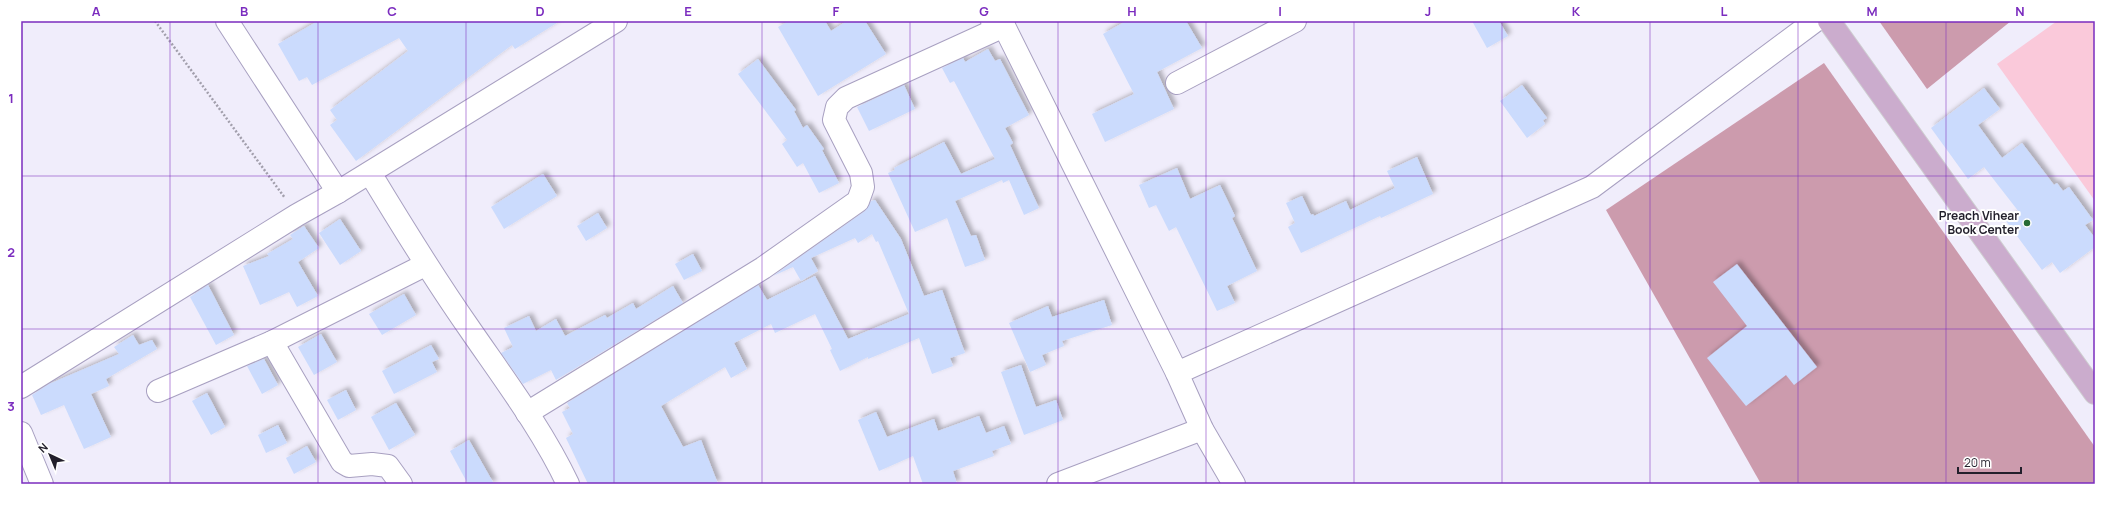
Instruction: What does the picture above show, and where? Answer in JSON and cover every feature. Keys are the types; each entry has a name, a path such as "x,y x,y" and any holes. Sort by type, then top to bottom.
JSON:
{"main road":[{"path":"1829,21 2095,393"}],"street":[{"path":"227,21 338,192"},
{"path":"21,387 297,215 370,173 616,21"},
{"path":"1177,83 1295,21"},
{"path":"1177,373 1592,187 1815,21"},
{"path":"527,413 764,268 858,200 863,187 861,173 834,120 837,107 846,98 998,23 1177,373 1202,430 1234,484"},
{"path":"370,173 425,264 527,413 560,466 568,484"},
{"path":"158,391 272,342 425,264"},
{"path":"272,342 342,462 349,466 372,464 388,466 401,484"},
{"path":"1058,484 1202,430"},
{"path":"21,433 42,484"}],"path":[{"path":"155,21 297,215"}],"shaded area":[{"path":"1879,21 2011,21 1927,89"},
{"path":"2057,21 2095,21 2095,201 1997,64"},
{"path":"1824,63 2095,447 2095,484 1761,484 1606,210"}],"building":[{"path":"318,21 560,21 515,49 512,45 356,161 330,125 337,120 330,110 408,51 399,38 312,85 307,77 299,81 278,44"},
{"path":"789,21 825,21 831,31 847,21 865,21 886,54 818,96 778,27"},
{"path":"1126,21 1186,21 1202,48 1157,72 1174,109 1105,142 1092,114 1134,94 1103,34"},
{"path":"1472,21 1499,21 1508,36 1487,48"},
{"path":"988,49 995,61 1000,59 1029,115 1005,128 1013,143 1010,145 1039,208 1024,215 1009,180 1003,183 1002,180 955,201 971,236 976,235 985,260 965,267 947,218 915,232 888,173 895,170 894,168 944,142 961,174 995,159 954,81 950,83 942,68 963,58 965,62"},
{"path":"758,59 796,110 794,111 803,128 807,125 824,149 822,150 839,183 819,193 803,163 797,167 782,144 787,140 738,74"},
{"path":"904,85 915,109 869,131 857,107"},
{"path":"1522,85 1547,118 1543,120 1545,124 1527,138 1500,101"},
{"path":"1984,88 2000,109 1978,125 2002,158 2022,143 2054,185 2057,183 2063,191 2069,187 2093,220 2085,225 2095,238 2095,247 2060,273 2052,262 2042,270 2006,221 2019,212 1984,167 1968,179 1931,128"},
{"path":"1417,157 1433,194 1381,218 1380,216 1301,253 1288,227 1295,223 1286,203 1302,196 1311,215 1313,214 1314,216 1346,201 1350,210 1395,188 1387,171"},
{"path":"1177,168 1190,199 1220,185 1235,216 1232,218 1257,271 1227,286 1235,303 1217,311 1176,227 1169,231 1156,205 1149,208 1139,185"},
{"path":"543,174 557,196 504,229 491,207"},
{"path":"875,200 901,239 924,296 942,290 965,353 950,358 953,366 932,374 919,338 868,359 868,357 840,371 830,350 832,349 815,314 775,333 771,324 734,343 747,369 731,378 725,367 661,406 683,447 701,440 718,484 588,484 566,438 573,434 562,412 570,408 567,403 758,285 767,300 815,276 848,339 909,314 878,241 876,242 872,234 858,243 855,238 811,258 818,271 801,281 793,267 773,276 865,211 871,201"},
{"path":"598,213 607,228 586,241 577,226"},
{"path":"340,219 361,251 340,265 319,233"},
{"path":"304,226 319,248 298,262 318,296 297,307 289,292 260,305 243,266 269,256 267,254 293,239 290,235"},
{"path":"693,254 702,271 684,280 675,264"},
{"path":"1737,264 1817,367 1794,385 1786,375 1746,406 1707,358 1747,326 1713,282"},
{"path":"208,285 234,335 216,345 190,297"},
{"path":"673,286 683,303 556,380 551,370 523,384 501,353 513,347 504,328 529,316 536,331 556,319 565,336 605,315 607,318 633,303 636,309"},
{"path":"404,294 416,315 382,335 369,314"},
{"path":"1104,300 1112,325 1062,341 1064,346 1042,355 1046,365 1030,372 1009,323 1048,306 1052,317"},
{"path":"321,334 337,362 314,375 298,347"},
{"path":"133,335 139,345 152,340 157,349 106,379 109,386 91,394 111,437 84,449 64,405 41,415 32,395 49,384 119,354 114,347"},
{"path":"431,345 439,359 432,362 437,372 394,394 382,371"},
{"path":"264,359 278,385 262,394 247,366"},
{"path":"1021,365 1036,407 1056,400 1063,420 1024,435 1001,372"},
{"path":"346,390 356,410 338,420 327,400"},
{"path":"207,393 225,427 211,435 192,401"},
{"path":"396,403 415,435 389,450 371,417"},
{"path":"876,412 887,437 934,419 938,431 979,416 986,433 1004,426 1011,444 992,451 994,456 953,471 957,484 923,484 913,456 879,471 858,420"},
{"path":"278,425 287,443 266,453 258,435"},
{"path":"469,440 494,484 468,484 450,451"},
{"path":"307,446 316,462 294,474 286,458"}],"place":[{"name":"Preach Vihear Book Center","path":"2027,223"}]}
